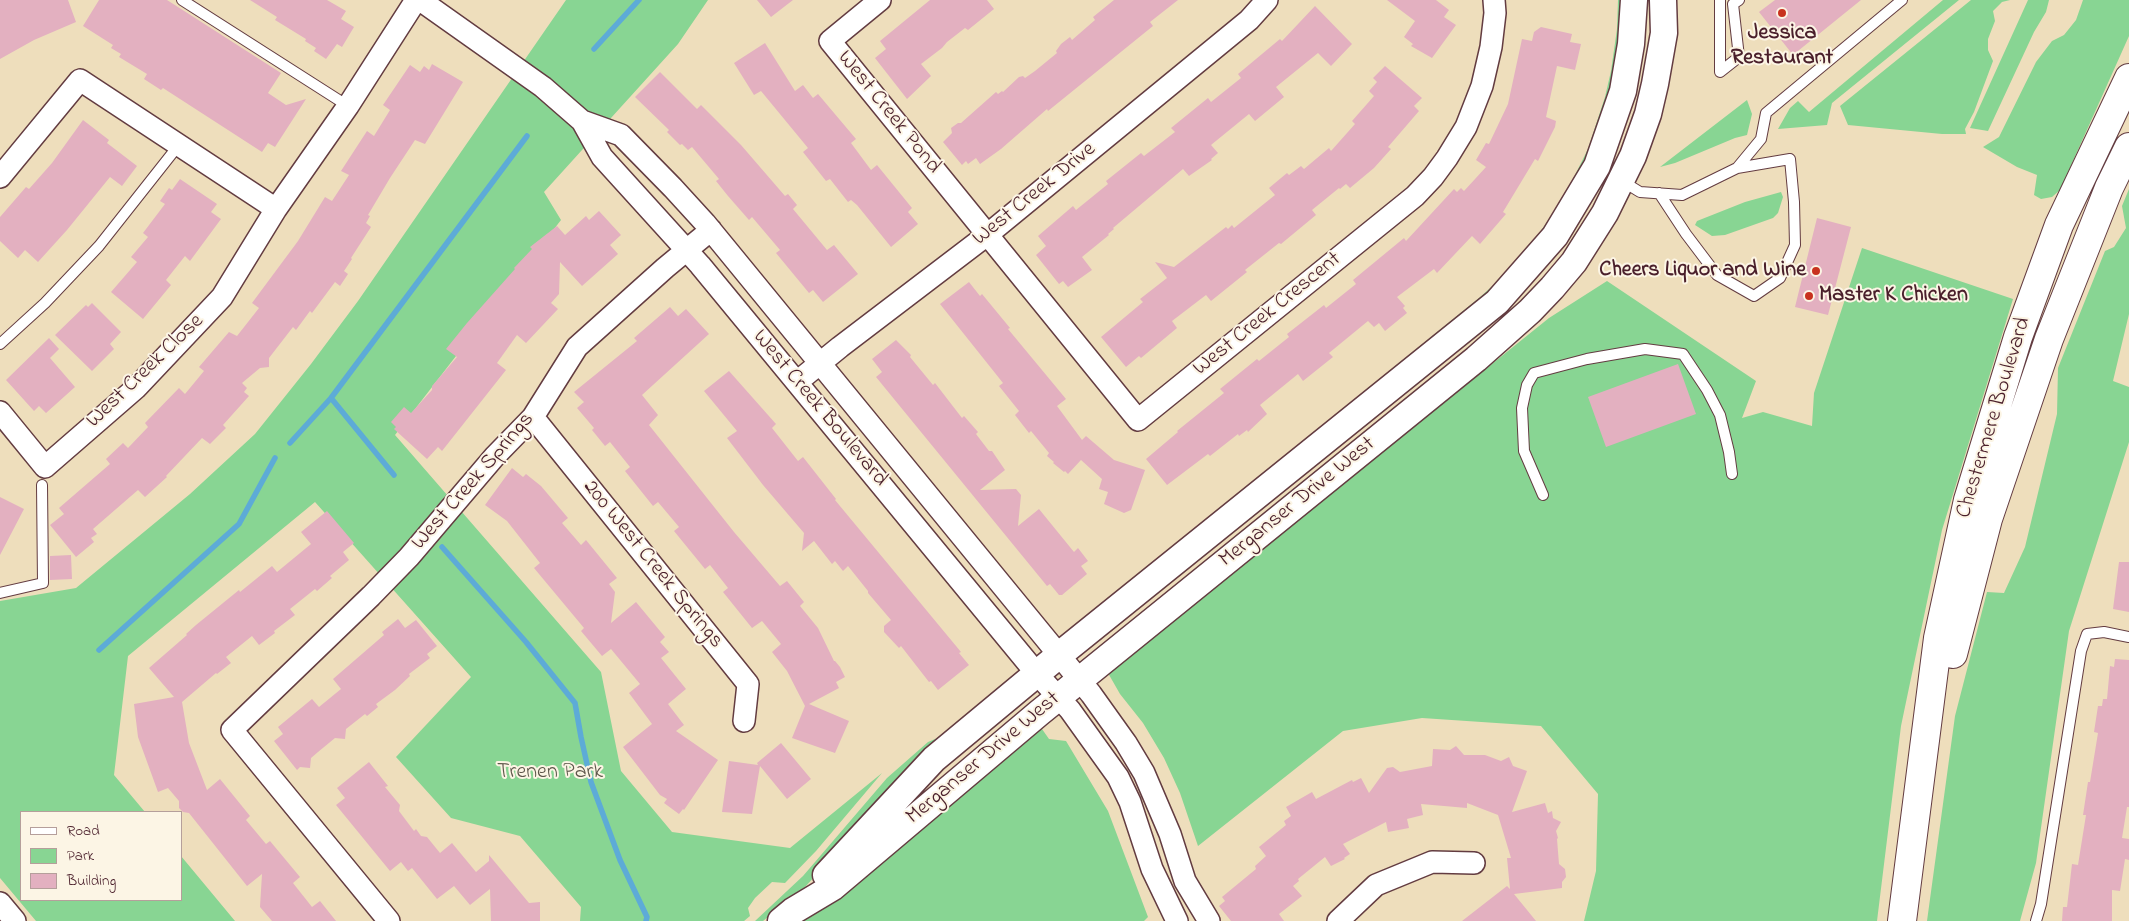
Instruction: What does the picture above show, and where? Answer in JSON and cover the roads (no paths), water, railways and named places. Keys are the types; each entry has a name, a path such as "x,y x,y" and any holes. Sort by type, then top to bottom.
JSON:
{"main road":[{"name":"Chestermere Boulevard","path":"1902,921 1938,638 1968,500 2018,336 2059,225 2129,78"},
{"name":"Chestermere Boulevard","path":"1920,776 1988,520 2049,339 2109,188 2129,147"}],"street":[{"name":"West Creek Close","path":"0,412 45,466 136,388 222,297 276,209 348,106 416,0"},
{"name":"West Creek Boulevard","path":"420,0 543,87 582,121 602,157 687,250 1058,697 1100,749 1118,777 1130,802 1152,869 1177,921"},
{"name":"West Creek Pond","path":"880,0 830,41 987,235"},
{"name":"West Creek Drive","path":"797,382 820,362 987,235 1249,20 1268,0"},
{"name":"West Creek Crescent","path":"987,235 1138,420 1415,196 1433,177 1466,127 1482,86 1491,47 1495,13 1494,0"},
{"name":"Merganser Drive West","path":"787,916 934,759 1058,656 1497,302 1555,236 1597,166 1623,91 1631,44 1634,0"},
{"name":"Merganser Drive West","path":"787,916 832,887 1058,697 1468,365 1530,311 1574,262 1605,213 1622,181 1648,114 1655,84 1664,32 1663,0"},
{"path":"0,177 80,80 276,209"},
{"name":"West Creek Boulevard","path":"582,121 621,135 711,230 1079,680 1126,743 1144,773 1170,834 1185,881 1209,921"},
{"path":"1597,166 1622,181"},
{"name":"West Creek Springs","path":"389,921 232,730 409,557 495,456 533,417 577,347 711,230"},
{"name":"200 West Creek Springs","path":"533,417 748,684 744,721"},
{"path":"1338,921 1376,885 1432,862 1474,863"},
{"path":"0,903 15,921"}],"lane":[{"path":"182,0 348,106"},
{"path":"1720,0 1720,72 1740,58 1733,4 1739,0"},
{"path":"1737,168 1761,139 1766,113 1902,0"},
{"path":"0,344 45,303 99,246 178,146"},
{"path":"1622,181 1640,192 1659,193 1682,195 1737,168 1790,159 1795,245 1780,278 1754,296 1717,275 1686,234 1659,193"},
{"path":"1543,495 1524,451 1522,408 1527,385 1534,373 1587,359 1645,349 1683,354 1688,361 1707,390 1720,416 1729,452 1732,474"},
{"path":"0,593 43,584 42,485"},
{"path":"2036,921 2041,904 2081,651 2087,634 2104,632 2129,637"}],"waterway":[{"path":"594,49 639,0"},
{"path":"290,443 331,398 527,136"},
{"path":"331,398 394,475"},
{"path":"99,650 239,524 275,458"},
{"path":"442,547 526,642 575,703 591,782 620,860 647,917 646,921"}],"place":[{"name":"Jessica Restaurant","path":"1782,13"},
{"name":"Cheers Liquor and Wine","path":"1816,271"},
{"name":"Master K Chicken","path":"1809,296"}],"park label":[{"name":"Trenen Park","path":"550,773"}]}
